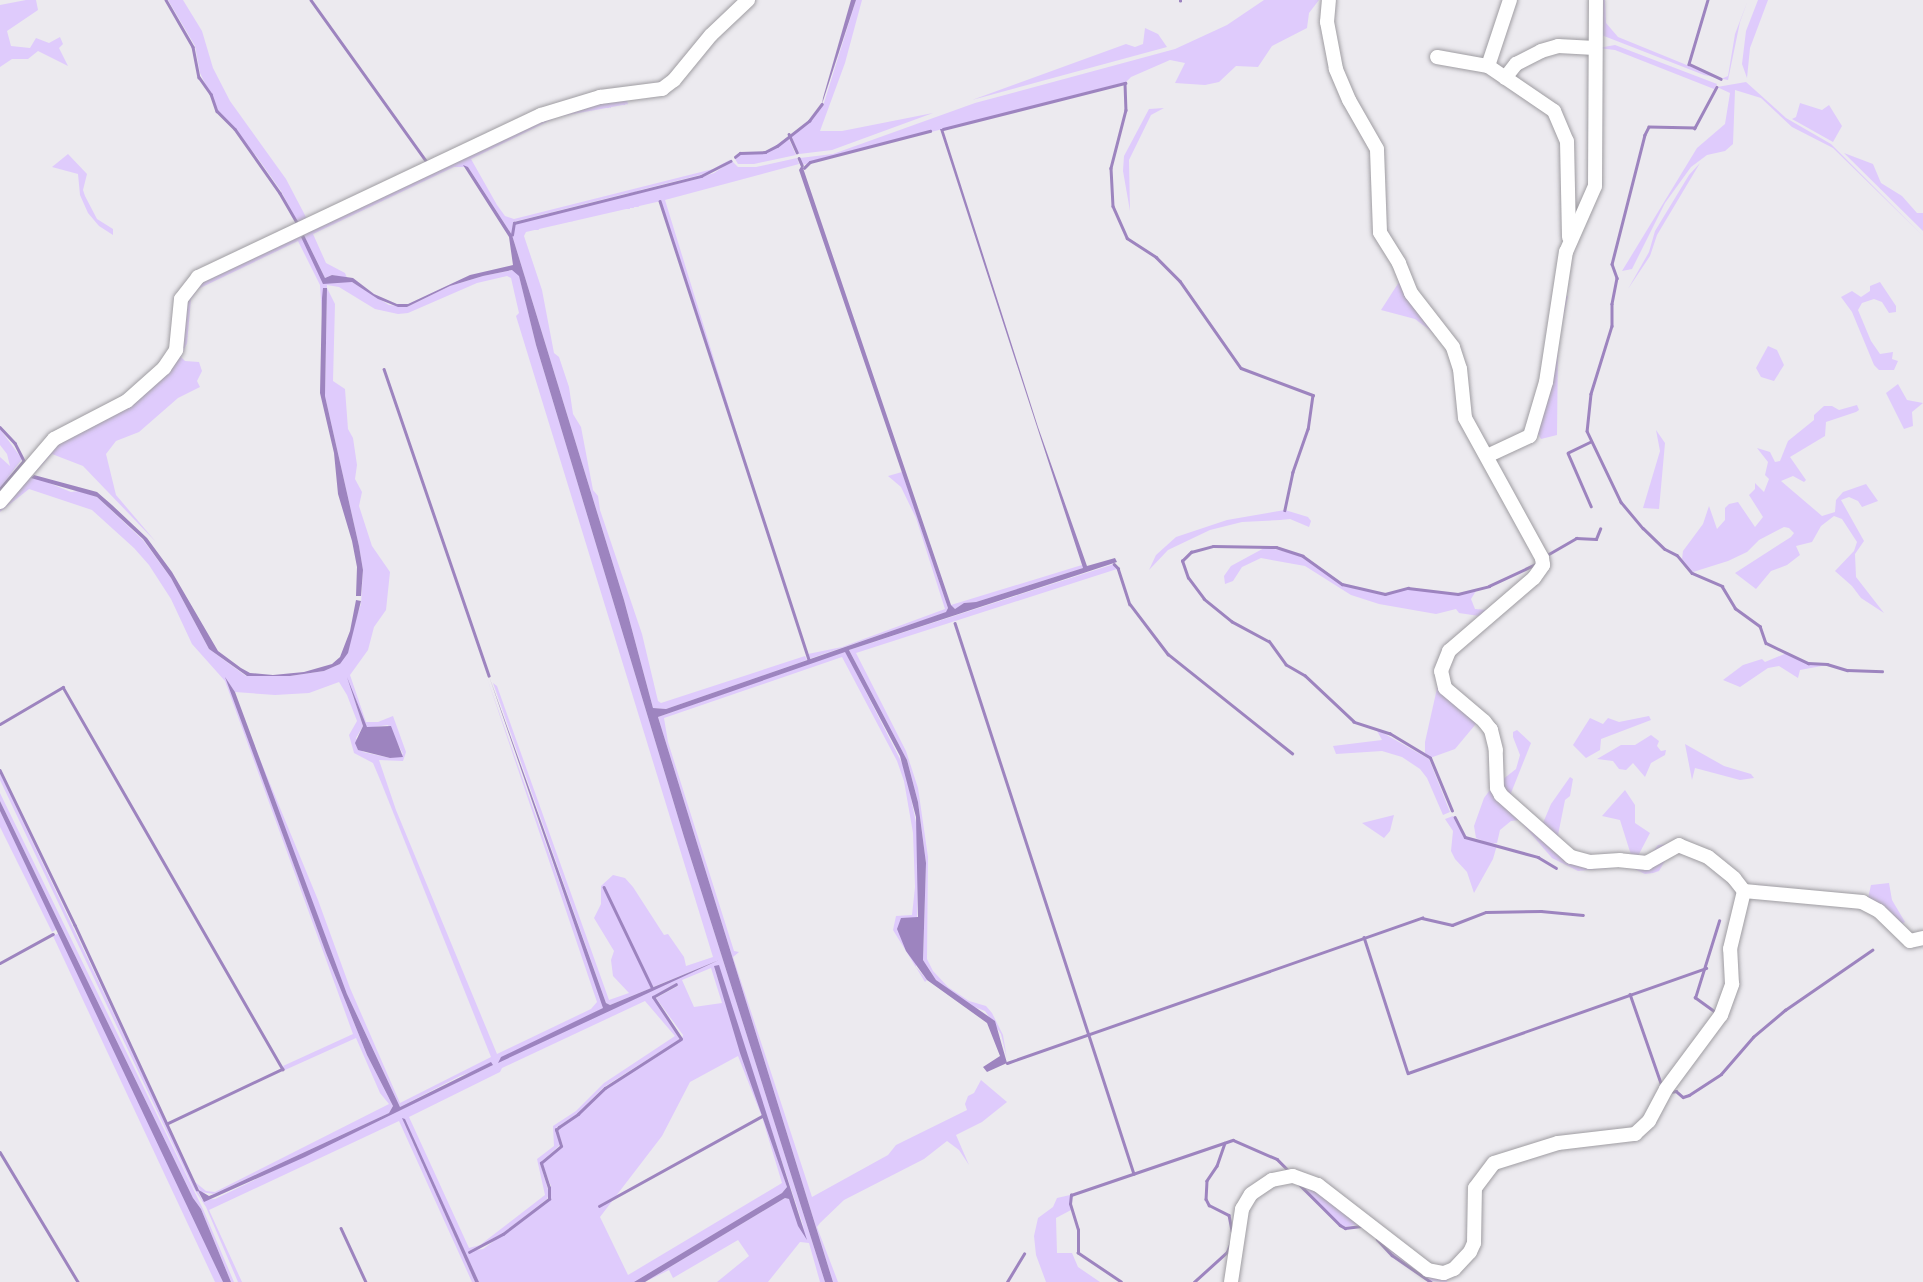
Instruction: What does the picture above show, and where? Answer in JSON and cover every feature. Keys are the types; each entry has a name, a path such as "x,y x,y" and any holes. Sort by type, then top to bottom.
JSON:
{"street":[{"path":"0,502 54,439 127,401 164,368 176,350 181,299 198,277 541,115 579,102 662,89 674,80 711,35 748,0"},
{"path":"1329,0 1327,22 1334,61 1349,100 1377,149 1380,232 1399,263 1411,293 1453,347 1460,369 1465,418 1539,549 1543,565 1534,578 1449,651 1444,660 1441,680 1451,695 1475,713 1490,730 1496,750 1497,788 1501,795 1571,857 1590,862 1620,860 1647,863 1679,845 1708,857 1734,878 1744,891 1862,902 1871,905 1910,941 1923,938"},
{"path":"1488,66 1510,0"},
{"path":"1570,242 1592,198 1597,173 1593,1"},
{"path":"1505,78 1516,64 1541,51 1558,46 1595,48"},
{"path":"1437,57 1488,66 1548,104 1561,122 1567,141 1570,242 1546,382 1530,436 1486,456"},
{"path":"1231,1282 1242,1209 1251,1194 1272,1180 1293,1176 1318,1185 1428,1270 1444,1273 1454,1269 1470,1252 1474,1243 1475,1188 1494,1163 1558,1143 1634,1134 1643,1128 1666,1089 1721,1016 1728,1000 1732,984 1730,949 1744,891"}],"shaded area":[{"path":"36,0 38,10 7,31 11,46 30,48 36,38 49,43 60,37 63,44 59,48 68,66 38,51 28,59 12,59 0,67 0,5"},
{"path":"168,0 183,0 202,31 213,68 230,101 286,179 308,221 525,117 580,97 650,85 667,79 709,28 744,0 707,35 675,76 661,85 583,99 541,113 202,273 204,269 299,225 281,191 257,157 219,112 200,73 195,46"},
{"path":"851,0 856,0 822,104 823,98"},
{"path":"856,0 862,0 845,63 820,131 842,131 933,113 832,150 799,154 791,135 810,122 823,106"},
{"path":"1264,0 1319,0 1309,13 1307,28 1272,46 1258,67 1236,66 1219,82 1205,85 1175,83 1185,63 1170,60 1131,77 1126,82 802,165 800,158 833,154 975,103 1175,49 1227,25"},
{"path":"1599,0 1605,0 1606,23 1618,37 1719,78 1704,75 1600,34"},
{"path":"1748,0 1740,22 1728,80 1722,79 1728,76 1735,34"},
{"path":"1758,0 1768,0 1750,48 1747,78 1742,64 1746,31"},
{"path":"1145,28 1158,34 1167,47 972,100 1126,44 1135,47 1143,44"},
{"path":"1615,45 1717,84 1714,89 1615,50 1598,48"},
{"path":"1746,82 1786,118 1831,144 1923,236 1833,148 1792,127 1761,98 1735,90 1733,144 1725,151 1707,155 1691,167 1665,203 1632,269 1622,271 1697,148 1725,124 1730,93 1717,87"},
{"path":"627,100 628,104 557,117 471,159 505,216 514,219 713,169 731,159 713,171 700,175 513,222 512,234 515,223 693,180 714,173 732,161 738,167 756,167 797,158 799,164 665,200 742,450 661,201 526,232 524,236 542,290 554,353 559,357 569,387 573,414 581,427 593,490 598,496 600,510 642,634 658,701 661,703 805,656 807,660 666,709 653,708 624,600 512,235 468,167 454,167 313,234 326,263 345,273 347,278 332,275 325,278 304,235 301,236 323,282 352,282 389,305 407,307 450,286 483,276 513,270 519,275 536,345 684,837 825,1282 820,1282 809,1243 800,1242 768,1282 717,1282 749,1256 738,1240 673,1278 669,1270 645,1282 785,1198 789,1199 804,1228 749,1062 714,967 787,1187 782,1193 634,1282 479,1282 402,1118 475,1282 472,1282 399,1121 209,1210 242,1282 238,1282 206,1207 193,1187 0,780 0,773 202,1200 215,1199 493,1065 460,1076 400,1107 347,994 245,723 318,900 350,988 400,1103 491,1057 373,763 354,753 349,735 357,721 339,682 309,693 275,695 235,692 226,679 326,953 367,1055 393,1106 389,1113 214,1194 201,1192 195,1182 206,1191 215,1192 389,1104 380,1093 356,1038 285,1070 283,1066 353,1034 225,681 192,644 171,599 149,565 92,510 29,489 0,512 0,505 43,455 162,373 195,284 568,108","holes":["298,241 320,285 323,330 323,289 327,289 325,396 363,570 361,604 340,664 324,671 290,676 246,676 209,649 171,578 143,540 97,497 79,491 71,492 32,476 52,454 83,466 156,542 116,495 106,454 116,441 139,432 178,398 200,387 197,381 202,371 199,362 185,361 181,357 187,343 191,299 198,289","507,276 511,278 519,313 516,316 713,957 686,966 684,957 668,934 664,935 633,887 625,878 613,875 601,886 601,904 594,918 614,951 611,960 613,976 629,993 609,1000 497,686 493,683 606,1003 610,1005 651,988 604,886 653,987 719,960 497,1060 604,1008 487,678 597,1002 591,1009 497,1054 396,810 379,760 403,761 406,752 393,716 378,722 366,722 350,675 368,650 374,627 386,610 390,572 372,546 359,506 362,492 355,479 357,465 353,438 348,429 345,389 333,381 335,304 327,285 339,287 375,309 398,314 408,313 477,283","351,689 367,728 388,725 403,754 390,758 363,752 356,738 363,726","711,968 722,1003 694,1007 682,980","676,983 678,986 656,998 683,1035 682,1039 606,1089 580,1114 561,1127 558,1131 563,1146 542,1163 551,1186 550,1200 483,1249 469,1251 503,1233 547,1199 549,1193 540,1163 560,1145 556,1128 578,1113 604,1087 680,1039 652,997","645,1001 675,1036 604,1083 576,1111 553,1126 554,1146 537,1159 545,1195 480,1245 469,1248 409,1117 500,1072 502,1068","738,1056 762,1117 782,1183 628,1275 600,1217 613,1200 598,1206 616,1196 662,1136 690,1082"]},
{"path":"1800,103 1822,110 1829,105 1842,126 1833,142 1792,119 1796,117"},
{"path":"1164,108 1151,115 1129,160 1130,211 1123,171 1124,156 1149,109"},
{"path":"940,129 943,129 1038,427 1087,566 1115,558 1117,562 849,650 907,760 918,802 926,863 923,960 936,980 995,1021 1007,1063 987,1072 983,1067 1000,1056 987,1023 927,980 906,951 897,929 901,918 918,917 916,817 900,756 845,652 658,717 833,1282 825,1282 684,837 536,345 519,276 512,270 483,276 450,286 407,307 398,307 378,299 352,282 323,284 301,237 304,235 325,278 332,275 353,278 374,294 397,304 408,304 470,275 513,265 509,237 463,165 468,167 512,235 624,600 653,708 666,709 946,612 948,608 799,170 802,165 951,605 955,609 964,603 976,602 1083,568"},
{"path":"788,137 796,155 754,164 738,164 735,159 741,154 765,153"},
{"path":"1844,153 1873,164 1881,183 1902,196 1917,213 1923,213 1923,231"},
{"path":"68,154 87,174 83,190 85,196 97,219 113,229 113,235 99,226 88,213 80,195 78,174 52,167"},
{"path":"1700,163 1657,235 1650,256 1628,289 1649,252 1655,231 1689,175"},
{"path":"1399,282 1451,346 1415,319 1381,310"},
{"path":"1880,282 1896,306 1896,312 1889,313 1882,302 1874,299 1862,303 1858,310 1871,341 1880,354 1893,352 1892,359 1898,361 1894,370 1879,370 1874,365 1852,312 1841,297 1852,291 1861,297 1870,291 1870,286"},
{"path":"323,288 327,288 325,396 359,546 363,570 361,596 356,596 357,567 338,494 334,453 320,393 322,298"},
{"path":"1562,295 1568,296 1558,341 1557,435 1541,439 1536,430"},
{"path":"1768,346 1777,350 1784,365 1774,381 1761,377 1756,368"},
{"path":"1898,384 1907,400 1923,403 1912,412 1913,426 1904,429 1886,393"},
{"path":"1857,405 1859,410 1856,412 1826,422 1825,436 1790,457 1806,480 1804,482 1793,476 1781,481 1822,516 1835,512 1836,500 1843,492 1866,484 1878,501 1862,507 1858,501 1849,497 1841,500 1864,541 1855,554 1856,577 1884,613 1861,598 1835,571 1854,551 1857,542 1842,519 1834,516 1821,526 1812,542 1796,546 1800,555 1787,565 1771,571 1756,589 1735,573 1791,537 1794,533 1789,528 1784,527 1759,540 1747,552 1728,561 1693,572 1682,559 1683,551 1703,524 1709,506 1717,529 1725,520 1725,508 1729,504 1738,502 1755,527 1763,517 1749,495 1755,489 1755,483 1764,492 1769,479 1765,475 1768,462 1757,448 1770,452 1775,462 1780,461 1788,441 1814,420 1814,415 1824,406 1839,410"},
{"path":"0,429 22,459 0,488 0,457 10,466 7,454 0,445"},
{"path":"1656,430 1665,443 1659,509 1643,508 1660,451"},
{"path":"902,472 948,608 947,612 809,659 808,654 842,647 945,609 916,518 901,487 888,476"},
{"path":"34,475 97,492 112,505 147,538 172,572 218,651 241,668 250,673 273,675 304,672 332,664 340,657 350,631 356,600 361,601 348,653 340,664 324,671 290,676 247,676 209,649 171,578 143,539 97,497 31,478"},
{"path":"1285,510 1308,517 1311,521 1309,527 1290,519 1242,522 1210,530 1168,550 1149,570 1156,555 1176,537 1227,520"},
{"path":"1266,547 1303,556 1342,584 1359,590 1385,594 1408,589 1458,594 1476,591 1471,599 1475,609 1487,610 1479,616 1459,613 1456,609 1436,614 1379,604 1351,595 1305,566 1261,558 1242,567 1233,581 1225,584 1224,576 1231,566"},
{"path":"1114,564 1117,569 856,653 906,751 918,788 928,857 927,959 933,971 948,987 969,1001 986,1006 992,1013 1003,1035 1007,1059 1001,1034 985,1011 969,1005 936,980 923,960 926,863 918,802 907,760 849,650"},
{"path":"1082,565 1083,568 976,602 965,603 955,609 951,605"},
{"path":"845,651 905,769 919,837 916,967 927,980 925,982 893,930 896,916 912,915 915,887 913,833 904,781 897,761 842,657 664,718 668,742 734,951 739,952 733,957 812,1197 888,1155 896,1145 967,1110 965,1104 968,1096 974,1093 981,1080 1007,1102 982,1122 956,1135 969,1165 959,1150 947,1141 924,1159 844,1200 820,1223 817,1227 838,1282 833,1282 658,717"},
{"path":"1787,653 1808,664 1827,665 1800,670 1798,678 1779,666 1768,668 1740,687 1723,680 1743,665 1762,659 1765,662"},
{"path":"1440,675 1480,719 1455,749 1430,758 1425,753 1425,742"},
{"path":"489,676 606,1003 610,1005 719,960 498,1063 501,1057 603,1008"},
{"path":"225,677 235,692 347,994 400,1107 491,1062 493,1065 305,1157 204,1202 197,1189 209,1196 214,1194 389,1113 393,1106 367,1055 326,953"},
{"path":"347,677 367,727 391,726 403,757 390,758 358,750 355,743 363,726"},
{"path":"1649,716 1651,720 1601,739 1600,750 1586,758 1573,745 1590,718 1603,724 1608,718 1619,722"},
{"path":"1376,729 1429,759 1450,812 1443,815 1427,778 1420,769 1402,757 1382,751 1336,754 1333,746 1382,740"},
{"path":"1517,730 1531,743 1509,798 1543,823 1551,804 1570,777 1573,779 1570,796 1565,800 1558,835 1571,850 1592,857 1631,855 1620,820 1602,816 1625,790 1635,805 1635,823 1650,833 1638,856 1650,855 1658,845 1688,843 1706,851 1735,873 1748,887 1758,885 1868,898 1871,885 1889,883 1892,900 1905,922 1896,927 1867,900 1746,889 1734,875 1709,856 1686,846 1673,846 1645,861 1619,858 1598,861 1575,857 1507,800 1499,789 1498,758 1502,780 1516,769 1520,755 1513,732"},
{"path":"1651,735 1659,741 1657,746 1661,751 1666,750 1665,755 1651,763 1645,777 1633,763 1626,770 1619,769 1613,761 1597,759 1621,745 1635,745"},
{"path":"1685,744 1724,766 1751,774 1754,778 1740,780 1695,768 1692,780"},
{"path":"1495,783 1559,849 1598,865 1671,851 1659,871 1653,873 1645,874 1628,866 1578,871 1552,858 1519,820 1511,821 1500,830 1497,843 1490,844 1476,838 1474,826 1484,798"},
{"path":"0,793 203,1209 234,1282 231,1282 201,1209 193,1198 0,801"},
{"path":"0,801 193,1198 201,1209 231,1282 223,1282 0,811"},
{"path":"0,811 57,929 52,932 0,827"},
{"path":"1394,815 1390,831 1384,838 1362,823"},
{"path":"1453,816 1464,837 1497,845 1493,859 1474,893 1467,872 1451,851 1453,831 1445,819"},
{"path":"59,933 223,1282 215,1282 53,936"},
{"path":"719,965 807,1240 798,1226 789,1199 785,1198 645,1282 634,1282 782,1193 787,1187 740,1053 714,966"},
{"path":"402,1118 405,1119 479,1282 475,1282"},
{"path":"1292,1177 1448,1275 1447,1282 1431,1281 1392,1254 1372,1232 1359,1224 1345,1227 1340,1225"},
{"path":"1070,1195 1071,1210 1056,1218 1057,1253 1072,1253 1078,1267 1100,1282 1046,1282 1036,1255 1034,1236 1038,1218 1053,1207 1057,1198"}],"waterway":[{"path":"166,0 193,47 199,77 211,94 217,111 235,129 280,193 297,223"},
{"path":"311,0 427,162"},
{"path":"1708,0 1689,64 1721,79"},
{"path":"943,129 1125,83 1126,110 1111,168 1113,206 1127,238 1156,257 1180,281 1241,368 1313,395 1308,429 1293,472 1285,510"},
{"path":"1717,87 1695,128 1649,127 1645,135 1612,264 1617,278 1612,304 1612,326 1591,394 1587,431 1621,502 1643,528 1665,549 1677,555 1692,573 1722,586 1735,608 1760,626 1766,643 1808,663 1827,664 1847,670 1882,671"},
{"path":"735,157 740,153 765,152 777,146 809,121 822,104"},
{"path":"804,168 810,162 930,131"},
{"path":"789,134 797,152"},
{"path":"799,158 802,165"},
{"path":"512,235 514,223 701,176 730,161"},
{"path":"660,201 809,659"},
{"path":"384,369 489,676"},
{"path":"0,427 15,443 24,461 0,490"},
{"path":"1591,442 1568,453 1591,506"},
{"path":"1547,555 1576,538 1596,539 1600,529"},
{"path":"1452,811 1430,758 1390,734 1354,722 1305,676 1286,665 1269,642 1232,622 1204,599 1188,578 1182,561 1191,552 1213,546 1276,547 1303,556 1342,584 1385,594 1408,588 1458,594 1489,586 1536,564"},
{"path":"1114,564 1118,568 1130,604 1168,654 1292,753"},
{"path":"955,623 1134,1174"},
{"path":"0,724 63,687 283,1069 167,1124"},
{"path":"0,770 197,1189"},
{"path":"1455,817 1465,837 1538,857 1556,868"},
{"path":"604,887 652,987"},
{"path":"1007,1063 1422,918 1452,925 1486,912 1541,911 1583,915"},
{"path":"1716,1013 1695,998 1719,921"},
{"path":"0,963 53,934"},
{"path":"1364,937 1408,1073 1706,968"},
{"path":"1670,1092 1676,1091 1683,1097 1689,1095 1721,1074 1753,1037 1785,1010 1872,950"},
{"path":"469,1252 503,1234 549,1199 549,1188 541,1163 561,1146 556,1130 578,1114 605,1088 681,1039 653,997 676,984"},
{"path":"1630,994 1662,1086"},
{"path":"599,1206 762,1116"},
{"path":"1121,1282 1078,1253 1078,1230 1070,1204 1071,1195 1233,1140 1277,1159 1290,1172"},
{"path":"1225,1143 1217,1166 1207,1181 1206,1199 1209,1205 1229,1215 1232,1231"},
{"path":"0,1152 78,1282"},
{"path":"1299,1184 1340,1225 1345,1228 1361,1226"},
{"path":"341,1228 366,1282"},
{"path":"1377,1239 1392,1255 1431,1282"},
{"path":"1194,1282 1227,1252 1230,1244"},
{"path":"1007,1282 1024,1254"}]}
